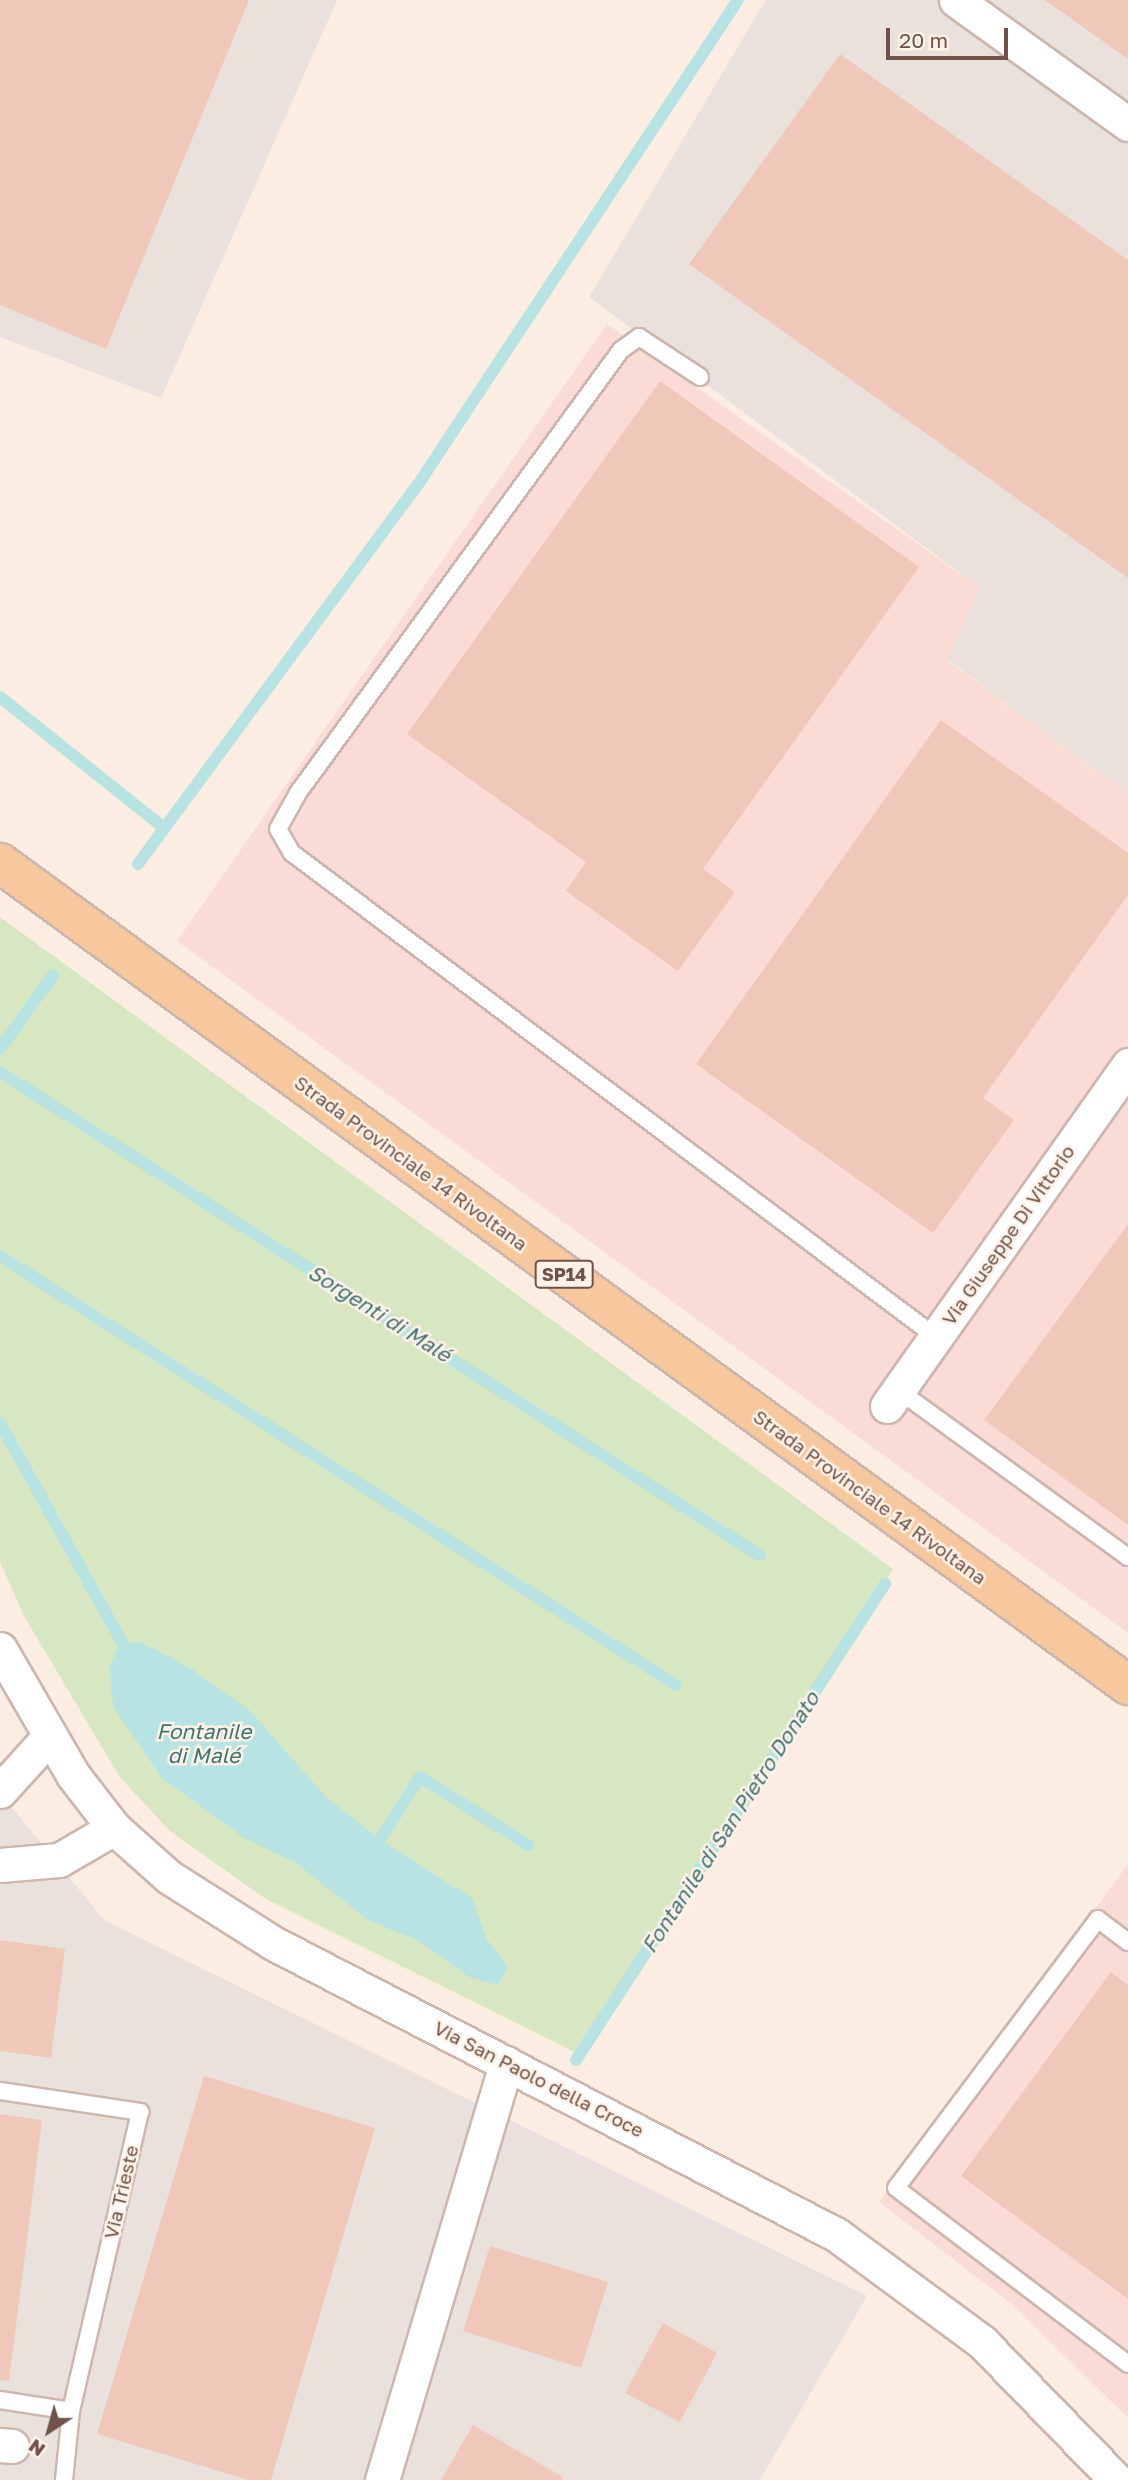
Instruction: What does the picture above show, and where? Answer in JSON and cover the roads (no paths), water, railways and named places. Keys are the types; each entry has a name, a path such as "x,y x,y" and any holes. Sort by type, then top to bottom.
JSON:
{"main road":[{"name":"Strada Provinciale 14 Rivoltana","path":"0,863 1128,1685"}],"street":[{"path":"956,0 1128,124"},
{"name":"Via Giuseppe Di Vittorio","path":"893,1398 1128,1065"},
{"name":"Via San Paolo della Croce","path":"0,1649 48,1738 114,1828 147,1860 225,1915 506,2063 732,2177 879,2263 991,2351 1116,2480"},
{"path":"0,1791 48,1738"},
{"path":"0,1865 59,1860 114,1828"},
{"path":"382,2480 506,2063"}],"lane":[{"path":"699,377 639,337 621,351 298,793 278,829 292,853 936,1336"},
{"path":"893,1398 1128,1557"},
{"path":"1128,1942 1098,1919 896,2188 1128,2364"},
{"name":"Via Trieste","path":"0,2091 140,2112 71,2411 64,2480"},
{"path":"0,2400 71,2411"}],"water":[{"name":"Fontanile di Malé","path":"141,1642 193,1670 250,1711 327,1798 379,1839 472,1898 486,1938 508,1967 498,1985 469,1977 419,1941 368,1920 296,1863 243,1837 162,1778 114,1708 111,1691 110,1667 118,1645"}],"waterway":[{"path":"138,864 421,480 738,0"},
{"path":"0,697 164,828"},
{"name":"Fontanile di Malé","path":"0,1049 53,975"},
{"name":"Sorgenti di Malé","path":"0,1072 759,1555"},
{"name":"Sorgenti di Malé","path":"0,1256 676,1685"},
{"name":"Fontanile di Malé","path":"0,1423 131,1658"},
{"name":"Fontanile di San Pietro Donato","path":"576,2060 885,1584"},
{"path":"372,1852 420,1777 528,1845"}]}
